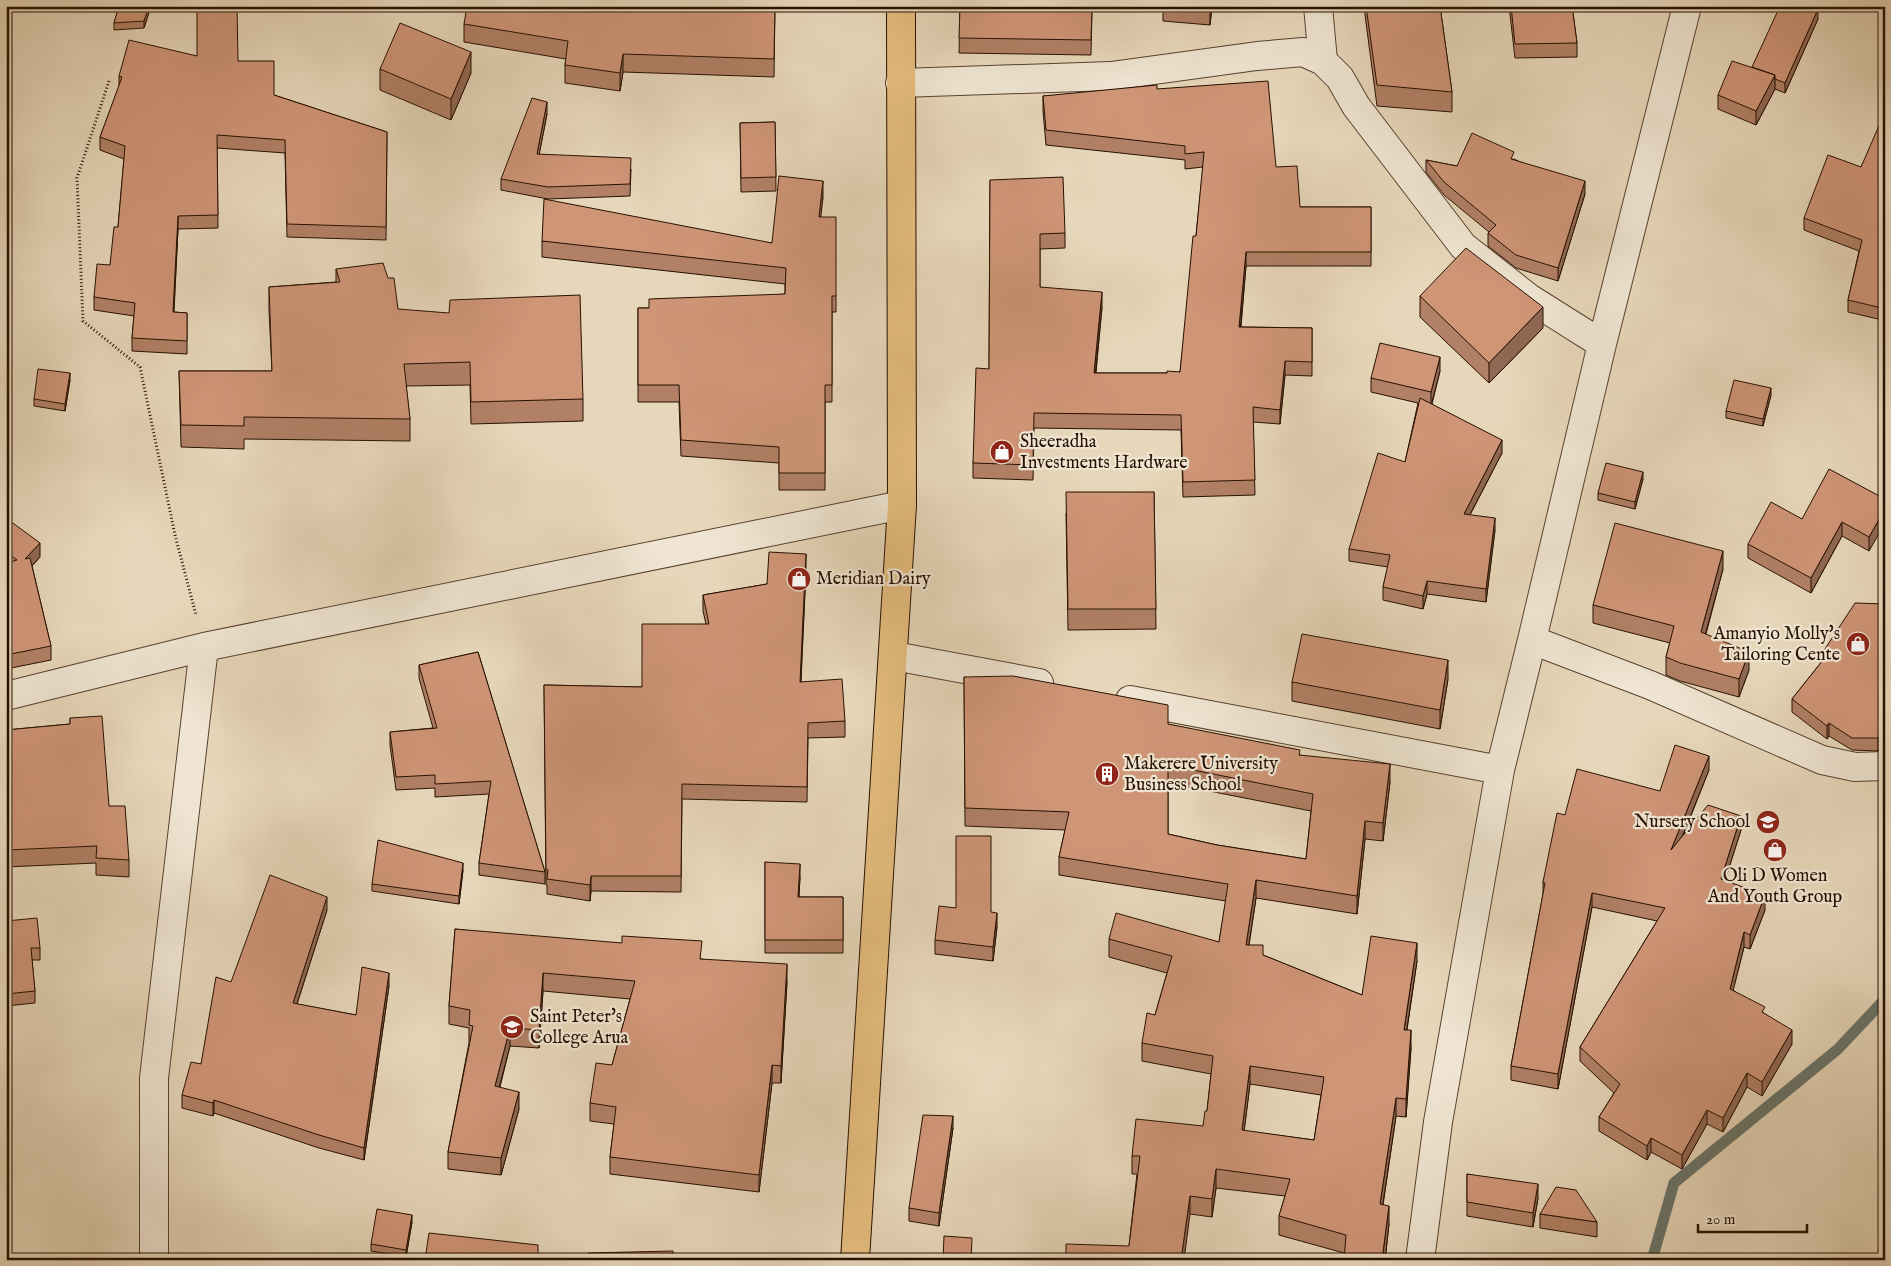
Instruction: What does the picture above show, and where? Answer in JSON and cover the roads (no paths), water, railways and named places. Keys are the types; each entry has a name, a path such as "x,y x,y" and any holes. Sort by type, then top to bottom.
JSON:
{"main road":[{"path":"855,1260 902,505 901,6"}],"street":[{"path":"1318,6 1323,61"},
{"path":"1420,1260 1438,1122 1500,770 1602,344 1687,6"},
{"path":"900,83 1111,76 1257,56 1303,52 1323,61 1340,78 1356,106 1463,246 1529,298 1602,344"},
{"path":"6,696 204,647 902,505"},
{"path":"1532,640 1650,685 1822,760 1855,767 1885,766"},
{"path":"154,1260 154,1078 204,647"},
{"path":"894,656 1060,687"},
{"path":"1109,696 1500,770"}],"waterway":[{"path":"1652,1260 1674,1183 1838,1049 1885,999"}],"place":[{"name":"Sheeradha Investments Hardware","path":"1002,452"},
{"name":"Meridian Dairy","path":"799,579"},
{"name":"Amanyio Molly's Tailoring Cente","path":"1858,644"},
{"name":"Makerere University Business School","path":"1107,774"},
{"name":"Nursery School","path":"1768,822"},
{"name":"Oli D Women And Youth Group","path":"1775,850"},
{"name":"Saint Peter's College Arua","path":"512,1027"}]}
